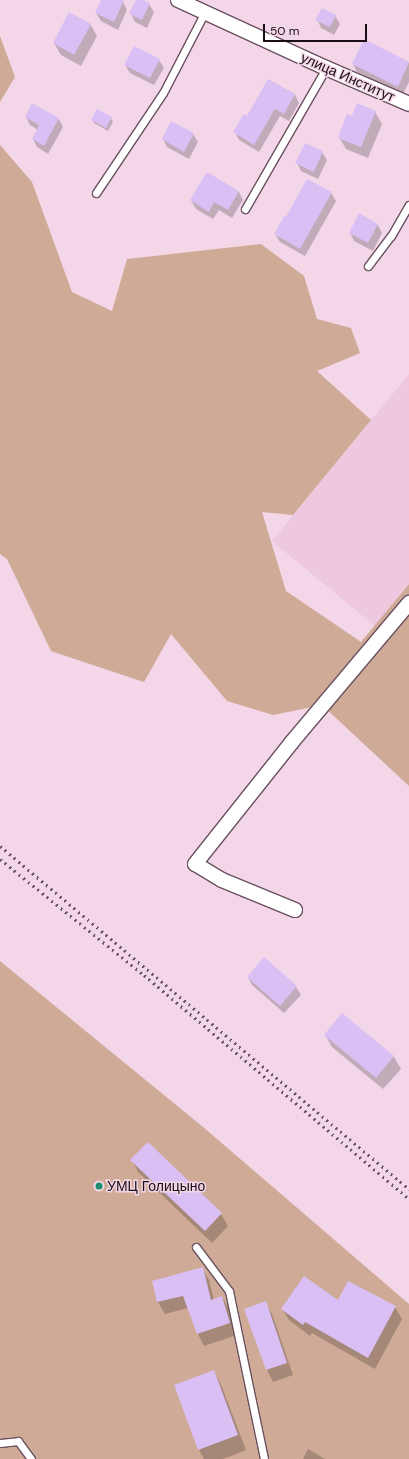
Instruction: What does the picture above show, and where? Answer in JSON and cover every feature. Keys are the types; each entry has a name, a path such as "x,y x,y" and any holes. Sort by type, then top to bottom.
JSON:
{"street":[{"name":"улица Институт","path":"178,0 326,68 409,104"},
{"path":"295,910 222,880 196,864 292,742 409,603"}],"lane":[{"path":"96,193 163,93 205,12"},
{"path":"245,209 326,68"},
{"path":"368,266 391,236 409,205"},
{"path":"196,1247 229,1291 264,1459"},
{"path":"0,1443 18,1441 31,1459"}],"shaded area":[{"path":"0,36 15,77 0,102"},
{"path":"0,145 32,182 72,292 112,311 127,259 261,244 304,276 317,319 351,328 360,353 317,371 371,420 293,515 262,512 286,591 361,642 409,584 409,786 322,705 273,715 227,701 171,634 144,682 51,651 7,559 0,554"},
{"path":"409,374 409,584 375,626 272,541"},
{"name":"УМЦ Голицыно","path":"0,961 203,1127 409,1304 409,1459 0,1459"}],"building":[{"path":"101,0 124,0 114,22 95,13"},
{"path":"136,0 143,0 150,3 142,20 129,14"},
{"path":"322,8 336,15 330,27 315,20"},
{"path":"69,12 91,24 74,55 53,43"},
{"path":"364,39 409,62 398,87 352,64"},
{"path":"134,46 160,59 150,78 124,65"},
{"path":"268,79 295,94 284,114 275,109 254,145 233,132 244,114 247,116"},
{"path":"32,103 59,118 44,146 32,139 39,125 25,117"},
{"path":"357,103 376,111 361,147 338,138 347,114 352,116"},
{"path":"97,109 112,117 106,128 91,120"},
{"path":"171,121 194,133 184,152 162,139"},
{"path":"305,143 323,151 314,172 295,163"},
{"path":"207,172 239,191 228,210 214,202 209,212 190,200"},
{"path":"307,179 332,192 300,249 274,234 284,216 286,217"},
{"path":"359,213 378,224 368,243 349,233"},
{"path":"264,957 297,986 280,1006 247,977"},
{"path":"342,1013 394,1056 376,1078 324,1035"},
{"path":"148,1142 222,1213 205,1231 130,1160"},
{"path":"203,1267 211,1300 222,1296 230,1323 197,1334 183,1296 157,1302 152,1281"},
{"path":"304,1276 338,1300 348,1281 396,1306 368,1358 305,1322 303,1325 281,1309"},
{"path":"266,1301 287,1363 266,1370 244,1309"},
{"path":"214,1370 238,1435 198,1450 174,1385"}],"railway":[{"path":"0,846 409,1189"},
{"path":"0,859 144,975 409,1199"}],"place":[{"name":"УМЦ Голицыно","path":"99,1186"}]}
